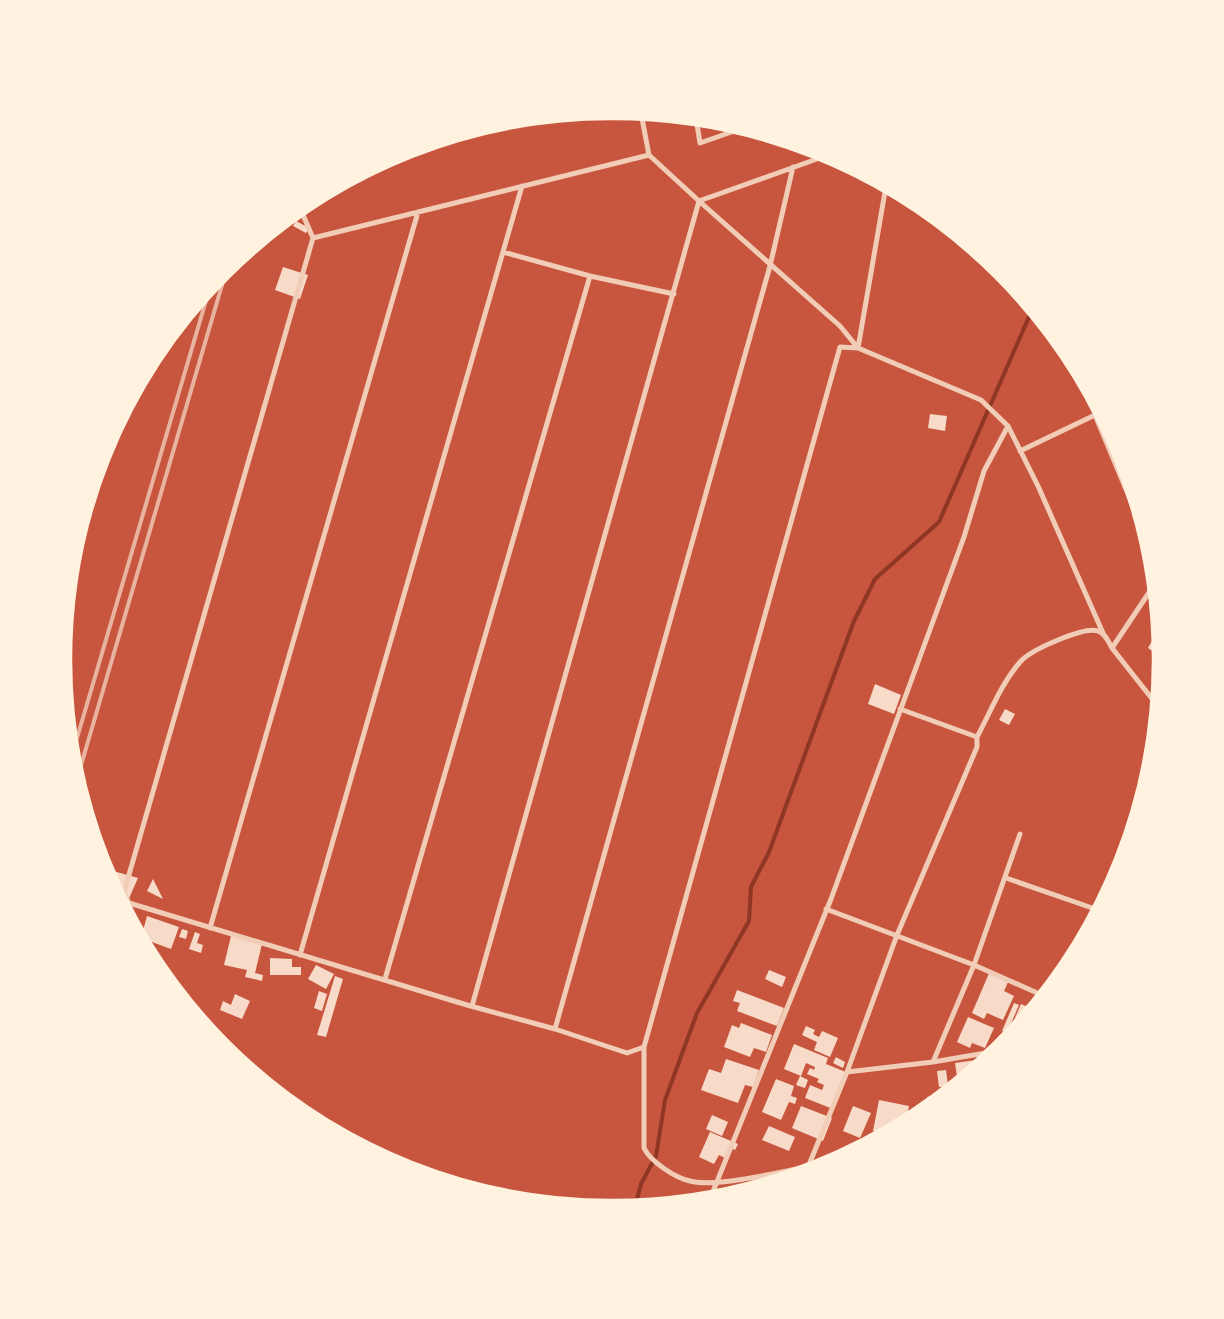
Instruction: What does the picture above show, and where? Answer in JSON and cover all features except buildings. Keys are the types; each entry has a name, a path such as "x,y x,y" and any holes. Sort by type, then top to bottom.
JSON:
{"street":[{"path":"642,120 649,155 770,266 840,326 858,348"},
{"path":"697,126 700,143 731,132"},
{"path":"313,238 649,155"},
{"path":"699,201 816,159"},
{"path":"555,1029 770,266 792,167"},
{"path":"300,955 522,186"},
{"path":"858,348 885,193"},
{"path":"472,1006 699,201"},
{"path":"210,928 418,212"},
{"path":"128,901 124,892 313,238 303,216"},
{"path":"503,252 590,276 674,294"},
{"path":"385,979 590,276"},
{"path":"795,1168 717,1183 689,1182 655,1163 648,1156 643,1140 644,1047 840,347 858,348 981,400 1008,426 1103,633 1112,648 1152,698"},
{"path":"1020,452 1094,415"},
{"path":"1098,422 1120,474"},
{"path":"714,1191 826,909 964,537 984,471 1008,426"},
{"path":"1112,648 1148,593"},
{"path":"809,1163 847,1072 897,935 976,747 976,737 1012,672 1031,653 1081,631 1096,630 1103,633"},
{"path":"900,709 976,737"},
{"path":"933,1062 974,965 1020,834"},
{"path":"1006,878 1092,908"},
{"path":"129,903 555,1029 627,1053 644,1047"},
{"path":"826,909 974,965 1037,993"},
{"path":"847,1072 933,1062 982,1054"}],"waterway":[{"path":"637,1199 641,1184 656,1156 665,1100 697,1013 749,921 751,887 769,852 854,621 875,579 939,522 1029,316"}],"railway":[{"path":"82,763 222,285"},
{"path":"77,737 205,303"}]}
